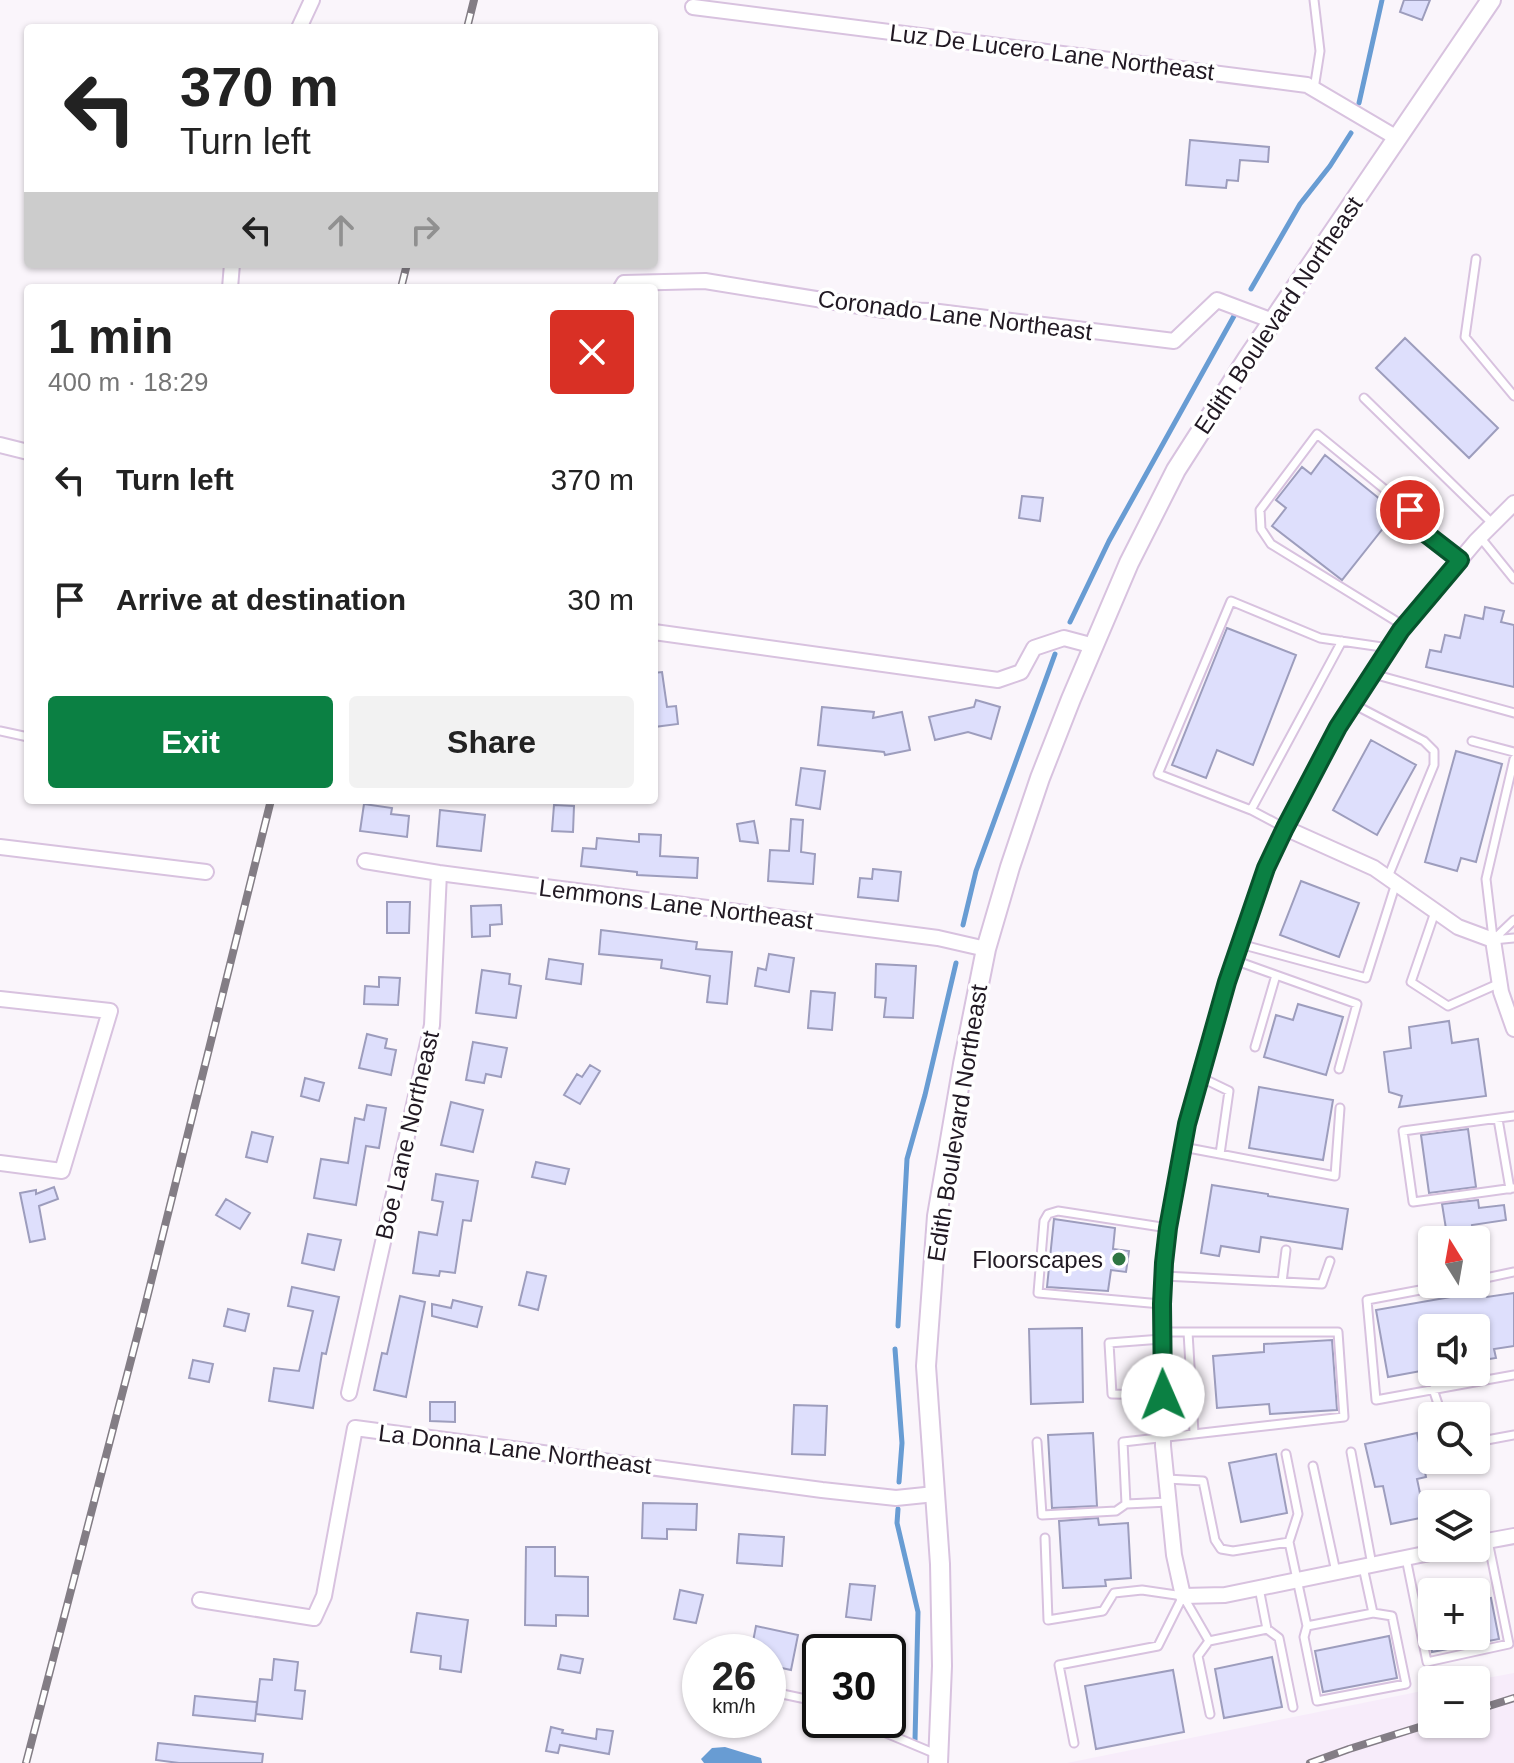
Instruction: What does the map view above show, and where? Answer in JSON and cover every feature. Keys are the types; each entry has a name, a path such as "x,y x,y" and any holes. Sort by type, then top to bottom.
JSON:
{"street":[{"path":"301,24 312,0"},
{"name":"Edith Boulevard Northeast","path":"938,1759 942,1666 940,1564 926,1366 937,1216 986,949 1010,867 1071,699 1129,563 1176,470 1491,0"},
{"name":"Luz De Lucero Lane Northeast","path":"693,7 1307,85 1397,138"},
{"name":"Coronado Lane Northeast","path":"623,284 705,281 884,310 931,311 1174,341 1217,300 1273,321"},
{"path":"0,445 24,451"},
{"path":"1418,1556 1225,1595 1183,1596 1174,1555 1163,1436 1162,1304 1168,1228 1187,1124 1234,960 1266,868 1285,828 1338,727 1404,626 1480,537 1514,503"},
{"path":"658,633 998,680 1021,672 1034,648 1064,638 1094,646"},
{"path":"1285,828 1374,868 1458,927 1493,940 1501,992 1514,1029"},
{"path":"0,847 206,872"},
{"name":"Lemmons Lane Northeast","path":"365,861 923,936 986,949"},
{"name":"Boe Lane Northeast","path":"349,1393 432,1025 439,873"},
{"path":"0,999 110,1011 62,1171 0,1163"},
{"name":"La Donna Lane Northeast","path":"200,1600 314,1618 324,1596 355,1428 822,1490 896,1498 935,1494"},
{"path":"1490,1540 1514,1536"}],"lane":[{"path":"1314,0 1320,51 1314,89"},
{"path":"1476,259 1465,337 1514,396"},
{"path":"1364,398 1493,524"},
{"path":"1404,626 1271,544 1261,529 1260,510 1317,434 1410,510 1420,529 1460,560"},
{"path":"1480,537 1514,579"},
{"path":"1285,828 1251,810 1158,774 1231,601 1320,638 1389,648"},
{"path":"1251,810 1342,641"},
{"path":"1372,674 1514,713"},
{"path":"1240,944 1366,978 1392,880 1434,765 1434,751 1424,741 1353,704"},
{"path":"0,731 24,736"},
{"path":"1472,741 1514,752"},
{"path":"1493,940 1486,879 1514,759"},
{"path":"1436,909 1411,982 1448,1006 1500,983"},
{"path":"1493,940 1514,920"},
{"path":"1493,940 1514,938"},
{"path":"1234,960 1357,1004 1339,1069"},
{"path":"1255,1047 1276,975"},
{"path":"1200,1077 1229,1091 1220,1154"},
{"path":"1183,1147 1335,1176 1340,1108"},
{"path":"1498,1119 1512,1189 1413,1202 1403,1131 1514,1116"},
{"path":"1162,1304 1038,1293 1044,1221 1048,1214 1058,1211 1168,1228"},
{"path":"1282,1282 1286,1250"},
{"path":"1164,1276 1322,1284 1330,1261"},
{"path":"1490,1277 1514,1272"},
{"path":"1418,1290 1367,1300 1376,1400 1514,1375"},
{"path":"1188,1332 1194,1433"},
{"path":"1126,1504 1123,1442 1344,1417 1338,1332 1188,1332 1109,1343 1112,1394 1163,1395"},
{"path":"1433,1389 1437,1402"},
{"path":"1490,1439 1514,1435"},
{"path":"1037,1442 1042,1515 1116,1511 1126,1504 1169,1502"},
{"path":"1351,1452 1373,1613"},
{"path":"1286,1454 1298,1514 1289,1542 1307,1626 1304,1637 1317,1701 1406,1684 1392,1616 1373,1613 1307,1626"},
{"path":"1313,1466 1336,1572"},
{"path":"1167,1479 1203,1481 1215,1540 1221,1549 1233,1551 1289,1542"},
{"path":"1045,1538 1048,1620 1103,1611 1114,1593 1142,1590 1183,1596"},
{"path":"1406,1558 1427,1662 1509,1644 1487,1562"},
{"path":"1259,1588 1267,1629 1279,1638 1293,1707"},
{"path":"1183,1596 1209,1641"},
{"path":"1074,1743 1059,1665 1158,1646 1183,1596"},
{"path":"1210,1714 1198,1656 1209,1641 1267,1629"},
{"path":"895,1738 938,1759"}],"shaded area":[{"path":"1514,1673 1514,1763 1067,1763 1418,1692 1418,1738 1490,1738 1490,1677"}],"water":[{"path":"725,1747 761,1758 762,1763 704,1763 701,1759 712,1748"}],"building":[{"path":"1404,0 1430,0 1422,20 1400,12"},
{"path":"1190,140 1269,147 1268,162 1240,160 1238,181 1227,180 1226,188 1186,185"},
{"path":"1405,338 1498,428 1469,458 1376,368"},
{"path":"1325,455 1396,512 1342,580 1272,526 1286,508 1276,500 1302,467 1311,474"},
{"path":"1022,496 1043,498 1040,521 1019,518"},
{"path":"1485,607 1504,611 1501,622 1514,625 1514,687 1426,667 1430,650 1441,652 1445,635 1460,638 1465,615 1483,619"},
{"path":"1227,628 1296,655 1253,765 1217,750 1206,778 1172,765"},
{"path":"658,672 662,672 667,707 676,706 678,724 658,726"},
{"path":"976,700 1000,707 991,739 968,732 935,740 929,717 974,707"},
{"path":"822,707 874,712 873,718 902,712 910,750 885,755 884,752 818,745"},
{"path":"1371,740 1416,765 1377,835 1333,810"},
{"path":"1456,751 1502,764 1476,862 1461,858 1457,871 1425,862"},
{"path":"801,768 825,771 820,809 796,805"},
{"path":"364,804 392,808 391,814 409,816 407,837 360,831"},
{"path":"554,805 574,806 573,832 552,831"},
{"path":"440,810 485,815 481,851 437,846"},
{"path":"791,819 803,820 801,852 815,854 813,884 768,881 770,850 789,851"},
{"path":"754,821 758,843 740,841 737,824"},
{"path":"639,834 661,835 660,856 698,858 697,878 637,875 637,872 581,866 583,848 596,849 597,838 639,842"},
{"path":"873,869 901,872 898,901 858,897 860,878 872,879"},
{"path":"1301,881 1359,903 1339,957 1280,935"},
{"path":"387,902 410,902 409,933 387,933"},
{"path":"501,905 502,924 490,925 490,936 472,937 471,906"},
{"path":"601,930 697,942 696,949 732,952 727,1004 707,1002 710,976 661,968 662,960 599,954"},
{"path":"769,954 794,958 789,992 755,986 758,968 766,970"},
{"path":"549,959 583,964 581,984 546,979"},
{"path":"876,964 916,966 913,1018 884,1017 886,998 875,997"},
{"path":"482,970 510,974 509,984 521,986 516,1018 476,1013"},
{"path":"379,977 400,978 398,1005 364,1004 365,986 379,987"},
{"path":"811,991 835,993 832,1030 808,1028"},
{"path":"1298,1004 1343,1017 1326,1075 1264,1057 1276,1015 1293,1020"},
{"path":"1449,1021 1452,1043 1478,1039 1486,1096 1399,1107 1402,1096 1389,1092 1384,1052 1411,1048 1409,1027"},
{"path":"367,1034 387,1039 385,1048 396,1050 391,1075 359,1068"},
{"path":"473,1042 507,1048 501,1077 486,1074 484,1083 466,1080"},
{"path":"590,1065 600,1071 580,1104 564,1095 577,1074 582,1077"},
{"path":"305,1078 324,1083 319,1101 301,1096"},
{"path":"1259,1087 1333,1100 1323,1160 1249,1148"},
{"path":"451,1102 483,1110 473,1152 441,1145"},
{"path":"367,1105 386,1108 379,1148 366,1146 356,1205 314,1198 321,1159 348,1163 355,1118 364,1120"},
{"path":"1468,1129 1476,1187 1429,1193 1421,1135"},
{"path":"252,1132 273,1137 267,1162 246,1157"},
{"path":"536,1162 569,1169 565,1184 532,1177"},
{"path":"436,1174 478,1181 471,1221 463,1220 455,1273 440,1271 439,1276 413,1273 419,1232 437,1235 443,1202 432,1200"},
{"path":"1212,1185 1348,1209 1342,1249 1261,1237 1259,1252 1221,1246 1219,1256 1201,1253"},
{"path":"54,1187 58,1199 39,1206 45,1239 30,1242 20,1193 36,1190 36,1194"},
{"path":"226,1199 250,1213 240,1229 216,1215"},
{"path":"1478,1200 1479,1208 1504,1205 1506,1220 1472,1226 1446,1226 1442,1204"},
{"path":"1054,1219 1115,1228 1113,1249 1129,1251 1126,1272 1111,1270 1108,1291 1047,1287"},
{"path":"308,1234 341,1240 334,1270 302,1263"},
{"path":"527,1272 546,1276 538,1310 519,1305"},
{"path":"292,1287 339,1297 326,1354 322,1353 313,1408 269,1401 274,1368 299,1371 313,1311 288,1306"},
{"path":"1514,1293 1514,1346 1494,1349 1496,1358 1490,1359 1490,1314 1418,1314 1418,1372 1388,1377 1376,1310 1445,1298 1490,1298"},
{"path":"400,1296 425,1302 406,1397 374,1390 382,1353 387,1354"},
{"path":"453,1300 482,1307 477,1327 432,1316 432,1304 451,1308"},
{"path":"228,1309 249,1314 245,1331 224,1326"},
{"path":"1082,1328 1083,1402 1031,1404 1029,1329"},
{"path":"1332,1340 1337,1410 1270,1414 1269,1404 1217,1408 1213,1356 1264,1352 1264,1344"},
{"path":"193,1360 213,1364 209,1382 189,1378"},
{"path":"430,1402 455,1402 455,1422 430,1421"},
{"path":"794,1405 827,1406 825,1455 792,1454"},
{"path":"1093,1433 1097,1506 1052,1508 1048,1435"},
{"path":"1417,1433 1418,1474 1425,1474 1426,1477 1417,1479 1418,1518 1391,1524 1383,1486 1375,1487 1365,1444"},
{"path":"1276,1454 1287,1513 1241,1522 1229,1463"},
{"path":"643,1503 697,1504 696,1530 667,1529 667,1539 642,1538"},
{"path":"1098,1518 1099,1525 1128,1523 1131,1578 1105,1580 1106,1586 1063,1588 1059,1521"},
{"path":"739,1534 784,1537 782,1566 737,1563"},
{"path":"526,1547 555,1547 555,1576 588,1577 588,1616 556,1615 556,1626 525,1625"},
{"path":"850,1584 875,1586 871,1620 846,1617"},
{"path":"680,1590 703,1595 696,1623 674,1619"},
{"path":"1490,1598 1499,1639 1490,1641"},
{"path":"417,1613 468,1620 461,1672 440,1669 441,1656 411,1652"},
{"path":"756,1626 798,1635 791,1670 786,1669 786,1634 754,1634"},
{"path":"1389,1636 1397,1678 1323,1692 1315,1651"},
{"path":"561,1655 583,1659 580,1673 558,1669"},
{"path":"1272,1657 1282,1707 1224,1718 1215,1669"},
{"path":"274,1659 298,1662 295,1690 305,1691 302,1719 256,1714 260,1679 272,1680"},
{"path":"1173,1670 1184,1732 1096,1749 1085,1686"},
{"path":"195,1696 257,1702 255,1721 193,1715"},
{"path":"551,1727 563,1730 562,1733 596,1739 597,1729 613,1731 609,1754 560,1745 558,1753 546,1751"},
{"path":"158,1743 263,1754 262,1763 156,1760"}],"waterway":[{"path":"1359,103 1382,0"},
{"path":"1251,289 1300,204 1351,133"},
{"path":"1070,622 1109,541 1234,316"},
{"path":"963,925 976,871 1055,654"},
{"path":"898,1326 907,1159 956,963"},
{"path":"895,1349 902,1443 899,1482"},
{"path":"898,1509 897,1523 918,1612 915,1740"}],"railway":[{"path":"468,24 474,0"},
{"path":"402,284 406,268"},
{"path":"26,1763 144,1310 270,804"},
{"path":"1490,1706 1514,1698"},
{"path":"1310,1763 1418,1727"}],"place":[{"name":"Floorscapes","path":"1119,1259"}],"route":[{"path":"1163,1395 1164,1263 1187,1124 1227,982 1266,868 1338,727 1401,630 1460,560 1420,529 1410,510"}]}
